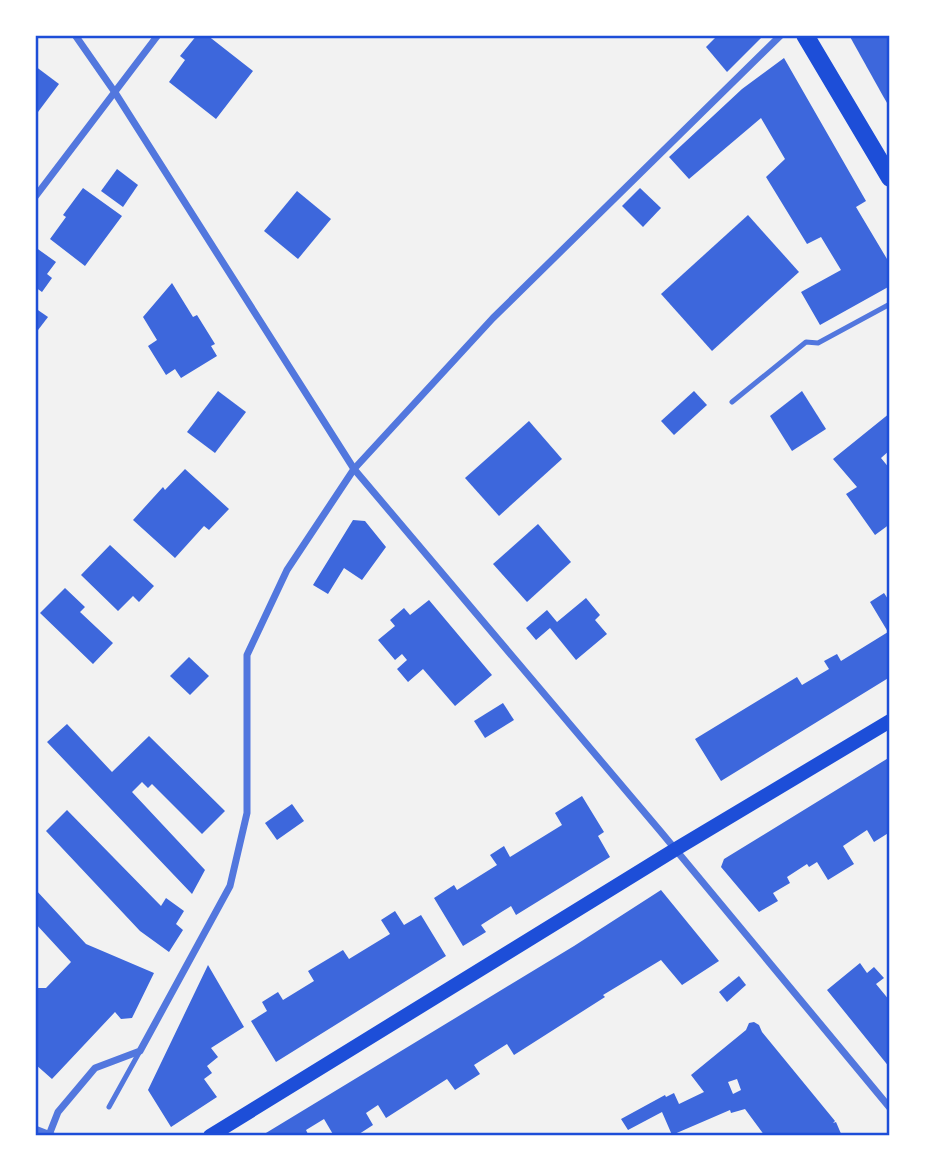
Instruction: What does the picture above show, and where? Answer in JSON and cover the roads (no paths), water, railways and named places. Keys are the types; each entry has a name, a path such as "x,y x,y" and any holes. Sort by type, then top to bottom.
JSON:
{"main road":[{"path":"805,35 890,178"},
{"path":"210,1136 676,849 890,721"}],"street":[{"path":"75,35 114,91 354,469 676,849 890,1108"},
{"path":"35,197 158,35"},
{"path":"35,1129 51,1135 58,1112 95,1068 141,1051 230,886 247,813 247,655 287,570 354,469 493,318 781,35"}],"lane":[{"path":"732,402 806,342 818,343 890,304"},
{"path":"109,1107 141,1051"}]}
